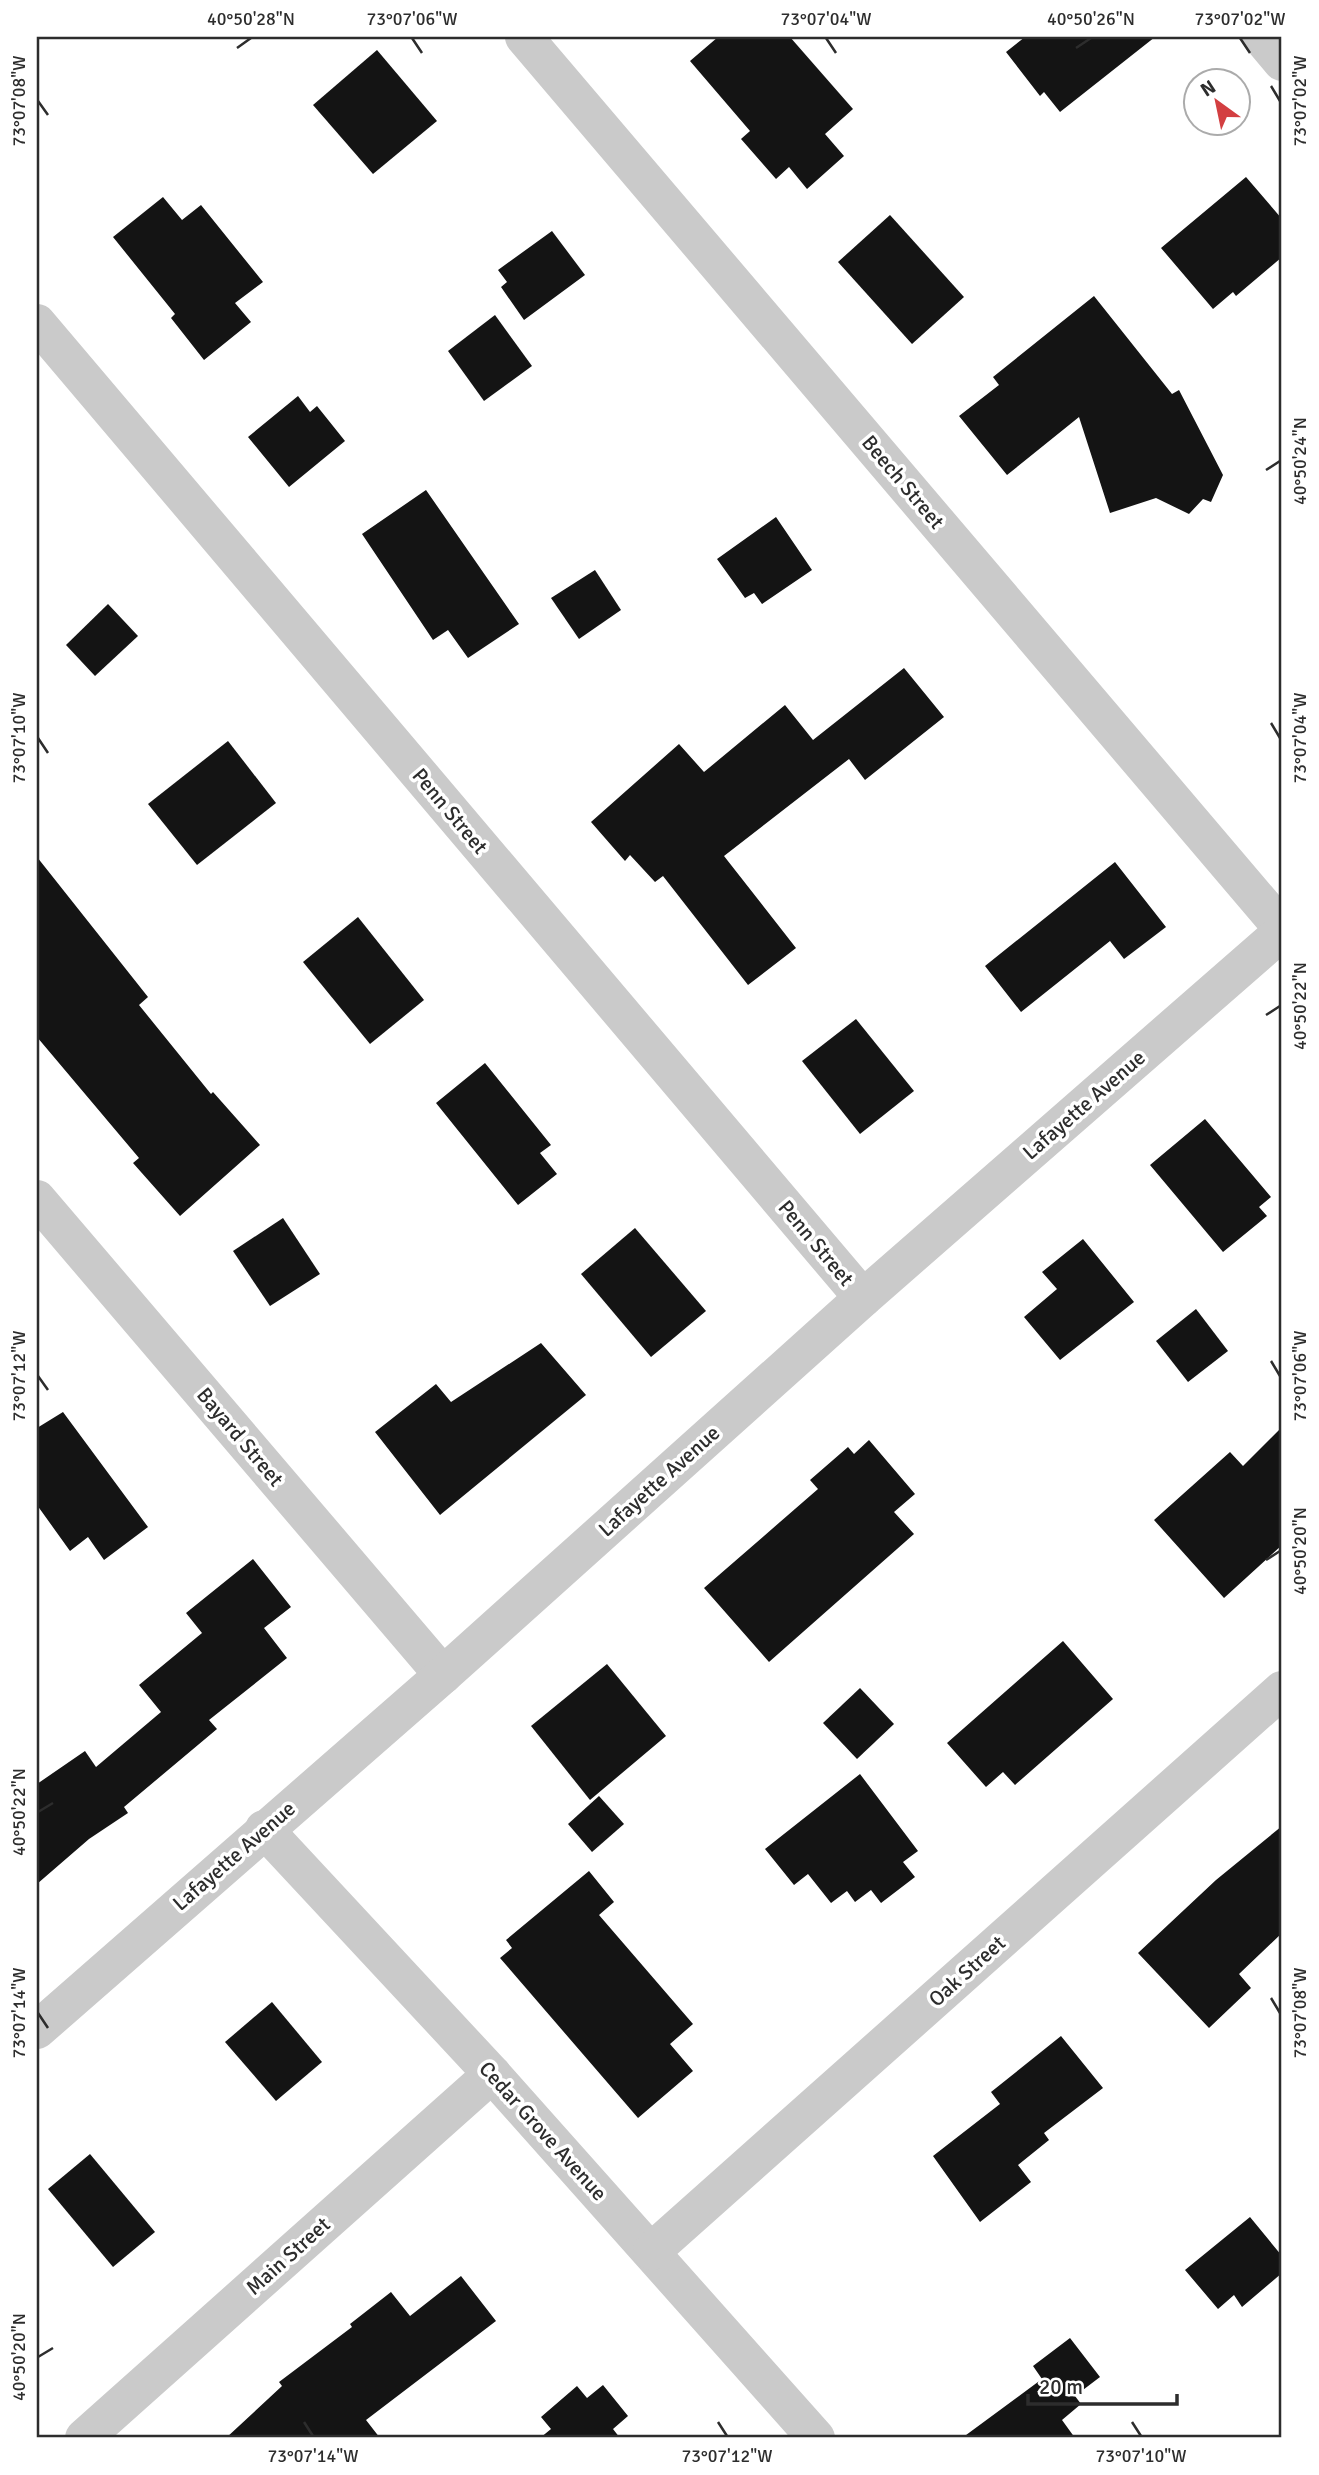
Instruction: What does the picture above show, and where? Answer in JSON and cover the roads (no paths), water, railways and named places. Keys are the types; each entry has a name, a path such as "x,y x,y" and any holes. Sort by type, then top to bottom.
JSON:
{"street":[{"name":"Beech Street","path":"524,37 1282,930"},
{"path":"1261,37 1282,62"},
{"name":"Penn Street","path":"37,323 863,1298"},
{"name":"Lafayette Avenue","path":"37,2031 264,1829 443,1675 863,1298 1282,930"},
{"name":"Bayard Street","path":"37,1199 443,1675"},
{"name":"Oak Street","path":"652,2251 1282,1690"},
{"name":"Cedar Grove Avenue","path":"264,1829 492,2074 816,2438"},
{"name":"Main Street","path":"84,2438 492,2074"}]}
